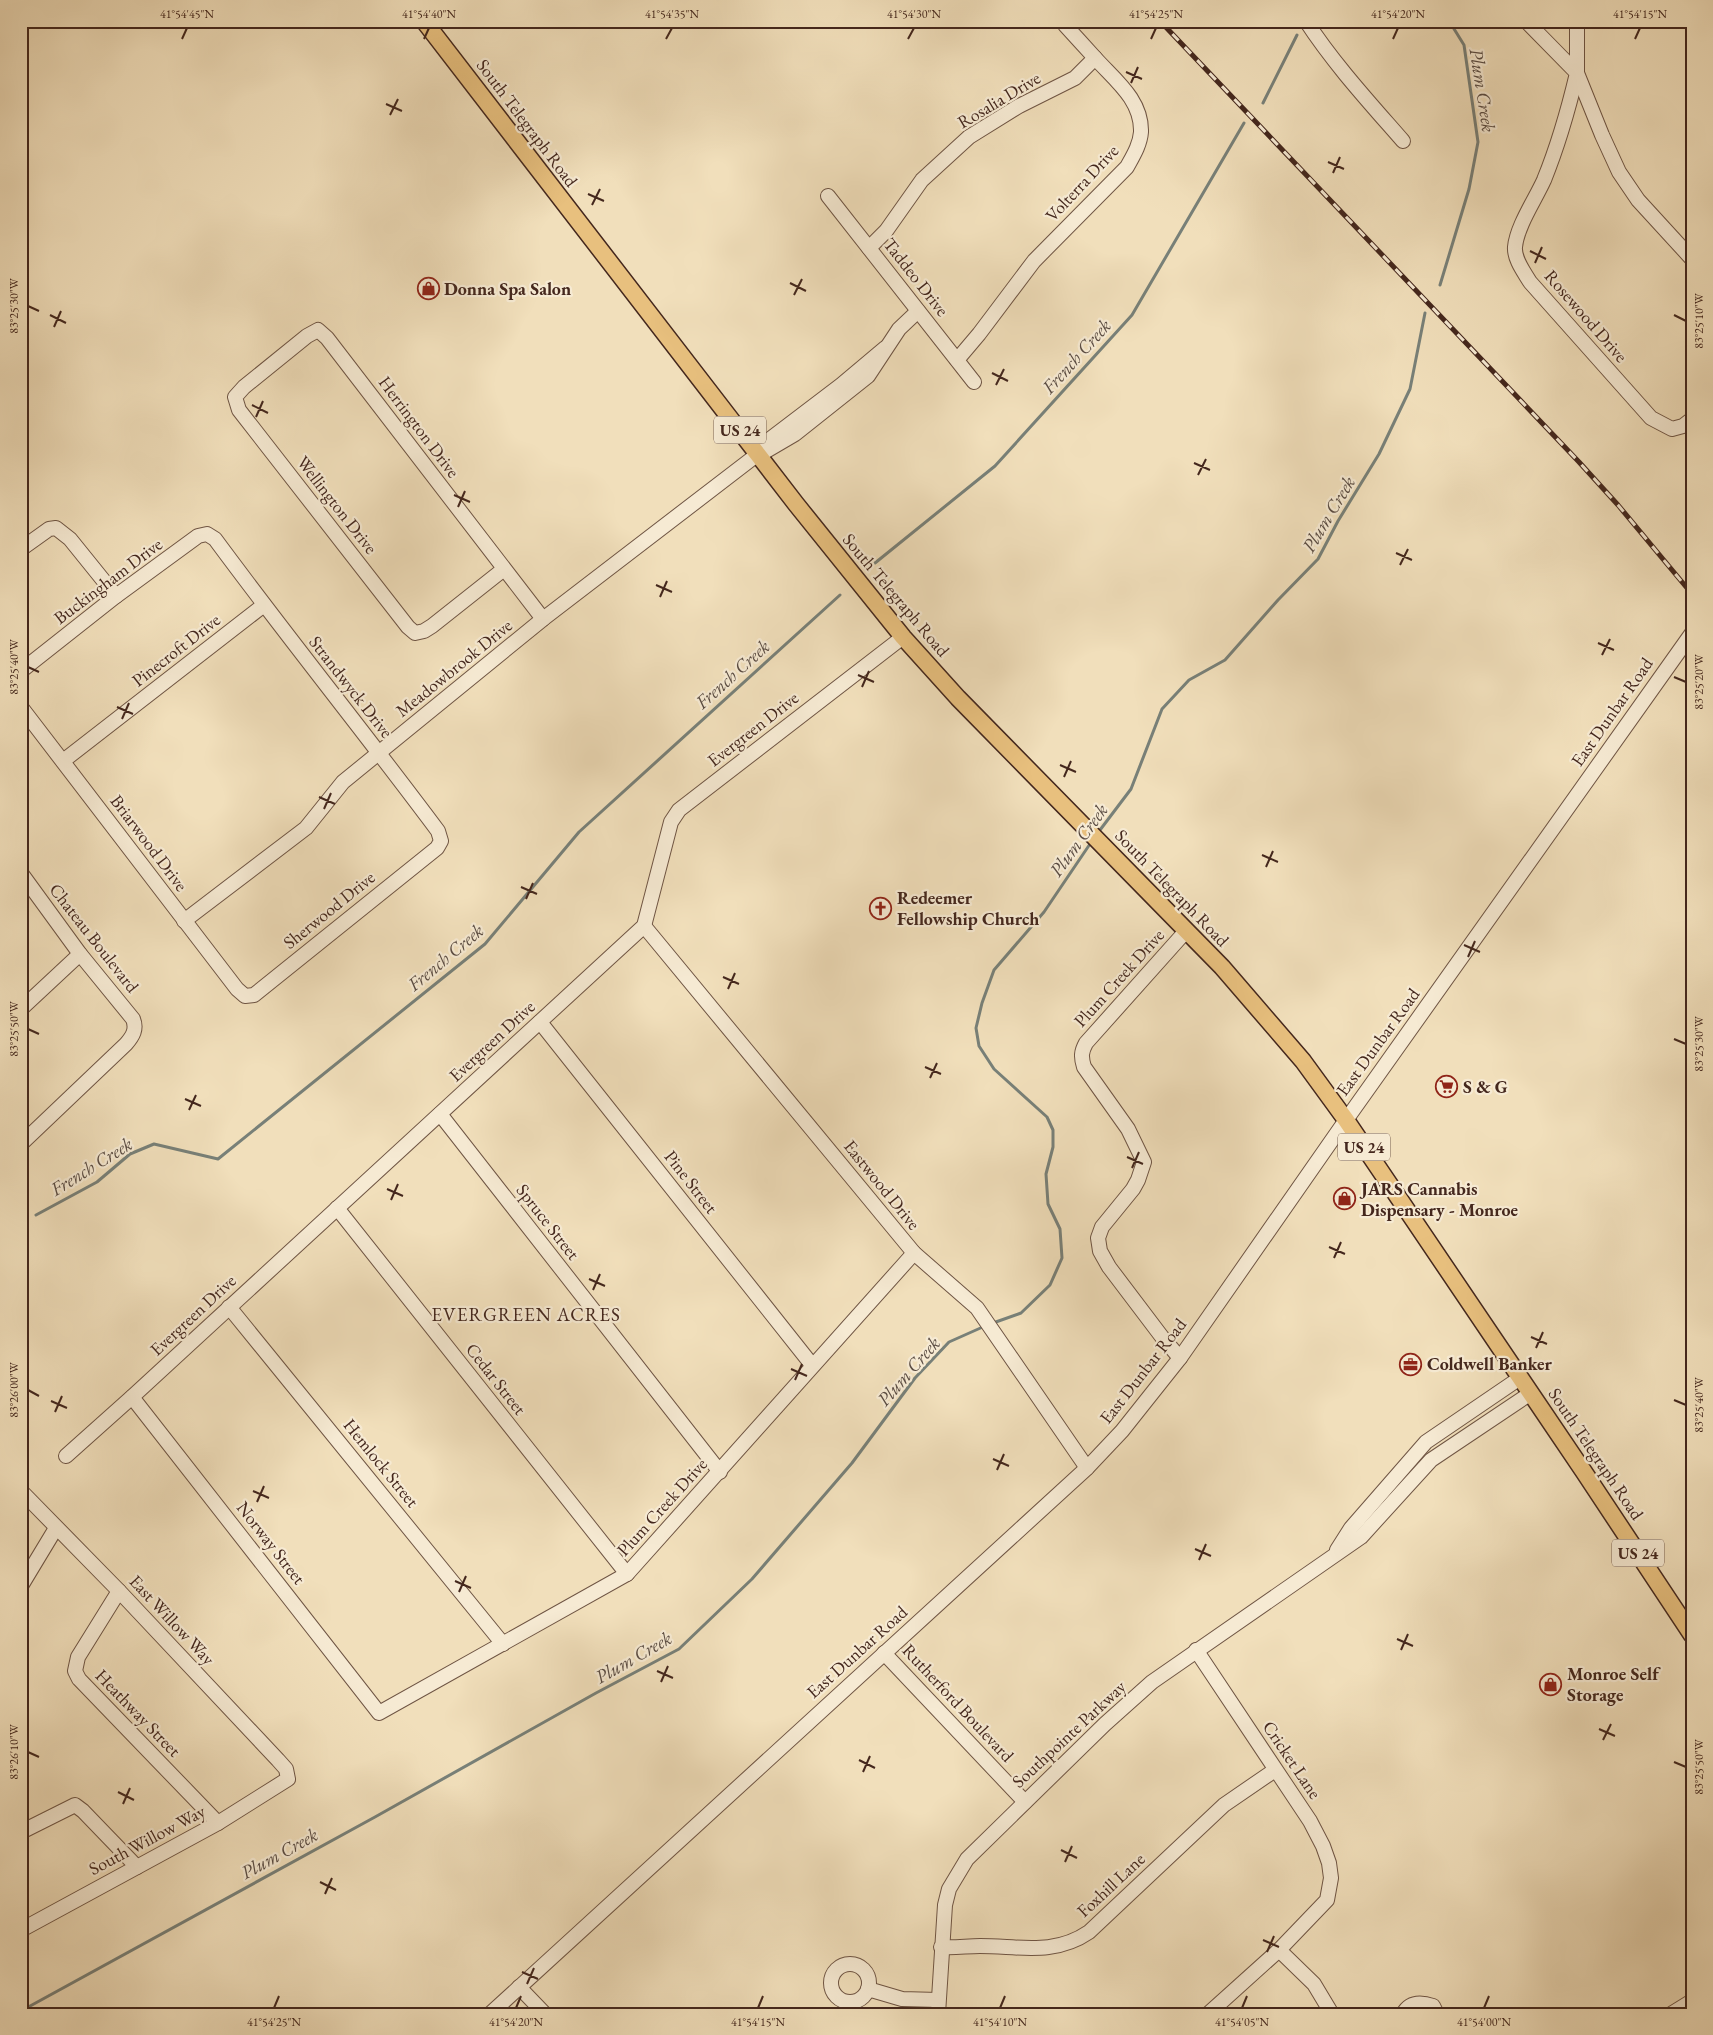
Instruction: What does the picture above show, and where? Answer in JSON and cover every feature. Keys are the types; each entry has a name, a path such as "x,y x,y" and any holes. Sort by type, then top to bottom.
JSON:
{"main road":[{"name":"South Telegraph Road","path":"424,21 758,454 903,637 958,698 1186,931 1255,1005 1303,1061 1346,1120 1692,1635"}],"street":[{"path":"1306,21 1320,43 1357,89 1403,141"},
{"path":"1526,21 1577,73"},
{"path":"1577,21 1577,73 1619,172 1638,200 1692,258"},
{"name":"Volterra Drive","path":"957,360 1034,261 1127,167 1138,149 1141,133 1140,117 1133,101 1122,86 1065,25"},
{"name":"Rosalia Drive","path":"869,248 886,231 922,180 969,137 1019,106 1075,78 1094,58"},
{"name":"Rosewood Drive","path":"1577,73 1564,129 1520,231 1515,248 1519,264 1530,282 1651,418 1672,430 1692,419"},
{"name":"Taddeo Drive","path":"828,196 974,382"},
{"name":"Meadowbrook Drive","path":"184,921 306,828 343,782 543,619 758,454 771,449 796,434 868,376 878,364 885,348 899,329 918,311"},
{"name":"Herrington Drive","path":"235,397 307,336 318,330 327,338 543,619"},
{"name":"Wellington Drive","path":"235,397 239,410 408,628 415,634 432,626 504,569"},
{"path":"21,549 48,529 56,528 70,539 116,596"},
{"name":"Buckingham Drive","path":"21,671 116,596 198,536 207,534 219,544"},
{"name":"Strandwyck Drive","path":"219,544 438,831 442,841 431,853"},
{"name":"Pinecroft Drive","path":"63,761 264,605"},
{"name":"East Dunbar Road","path":"490,2014 1087,1468 1122,1431 1180,1358 1346,1120 1692,633"},
{"name":"Evergreen Drive","path":"66,1456 644,926 671,822 678,810 903,637"},
{"name":"Briarwood Drive","path":"21,707 237,989 245,996 250,995"},
{"name":"Sherwood Drive","path":"250,995 254,995 431,853"},
{"name":"Chateau Boulevard","path":"21,1144 126,1044 132,1037 135,1026 133,1019 80,954 22,876"},
{"name":"Eastwood Drive","path":"644,926 914,1253 974,1304 986,1318 1087,1468"},
{"name":"Plum Creek Drive","path":"1180,1358 1162,1337 1100,1251 1098,1238 1102,1227 1133,1189 1144,1162 1128,1130 1084,1066 1082,1050 1086,1043 1186,931"},
{"path":"21,1009 80,954"},
{"name":"Pine Street","path":"540,1022 812,1366"},
{"name":"Spruce Street","path":"440,1114 720,1472"},
{"name":"Cedar Street","path":"337,1208 627,1574"},
{"name":"Plum Creek Drive","path":"379,1713 627,1574 914,1253"},
{"name":"Hemlock Street","path":"229,1307 503,1644"},
{"name":"Southpointe Parkway","path":"1336,1553 1351,1528 1426,1442 1520,1378"},
{"name":"Southpointe Parkway","path":"938,2007 945,1905 949,1889 967,1859 1152,1682 1361,1537 1431,1460 1531,1394"},
{"name":"Norway Street","path":"132,1397 379,1713"},
{"name":"East Willow Way","path":"21,1491 119,1591 278,1760 286,1769 288,1779"},
{"path":"21,1586 56,1528"},
{"name":"Heathway Street","path":"119,1591 78,1657 75,1670 79,1679 218,1823"},
{"name":"Cricket Lane","path":"1196,1650 1310,1821 1323,1846 1329,1864 1331,1878 1327,1900 1279,1950"},
{"name":"Rutherford Boulevard","path":"884,1653 1025,1802"},
{"name":"Foxhill Lane","path":"942,1947 1045,1948 1064,1945 1080,1938 1089,1932 1224,1805 1275,1770"},
{"name":"South Willow Way","path":"21,1930 218,1823 288,1779"},
{"path":"21,1832 75,1806 83,1811 137,1866"},
{"path":"1208,2014 1279,1950 1314,1984 1332,2014"},
{"path":"519,1987 545,2014"},
{"path":"868,1989 902,2000 938,2007"},
{"path":"1671,2014 1692,2001"},
{"path":"1403,2014 1409,2006 1422,2002 1433,2006 1437,2014"}],"waterway":[{"name":"Plum Creek","path":"1440,285 1469,189 1478,142 1464,45 1451,24 1445,21"},
{"name":"French Creek","path":"1263,103 1297,35"},
{"name":"French Creek","path":"875,563 995,466 1132,315 1244,123"},
{"name":"Plum Creek","path":"1097,834 1131,789 1162,709 1189,680 1225,660 1278,600 1318,559 1338,521 1379,454 1410,389 1425,313"},
{"name":"French Creek","path":"36,1215 97,1182 130,1154 154,1144 218,1159 485,944 579,832 840,595"},
{"name":"Plum Creek","path":"993,1323 1021,1313 1050,1285 1062,1258 1060,1229 1048,1204 1046,1174 1053,1147 1053,1130 1047,1117 994,1069 979,1046 976,1028 982,1003 994,970 1044,912 1092,841"},
{"name":"Plum Creek","path":"21,2011 679,1649 752,1579 852,1463 915,1378 949,1342 985,1326"}],"railway":[{"path":"1160,21 1579,462 1618,505 1692,594"}],"place":[{"name":"Donna Spa Salon","path":"428,289"},
{"name":"Redeemer Fellowship Church","path":"881,908"},
{"name":"S & G","path":"1447,1087"},
{"name":"JARS Cannabis Dispensary - Monroe","path":"1345,1199"},
{"name":"Coldwell Banker","path":"1411,1364"},
{"name":"Monroe Self Storage","path":"1551,1684"}],"district":[{"name":"EVERGREEN ACRES","path":"526,1314"}]}
